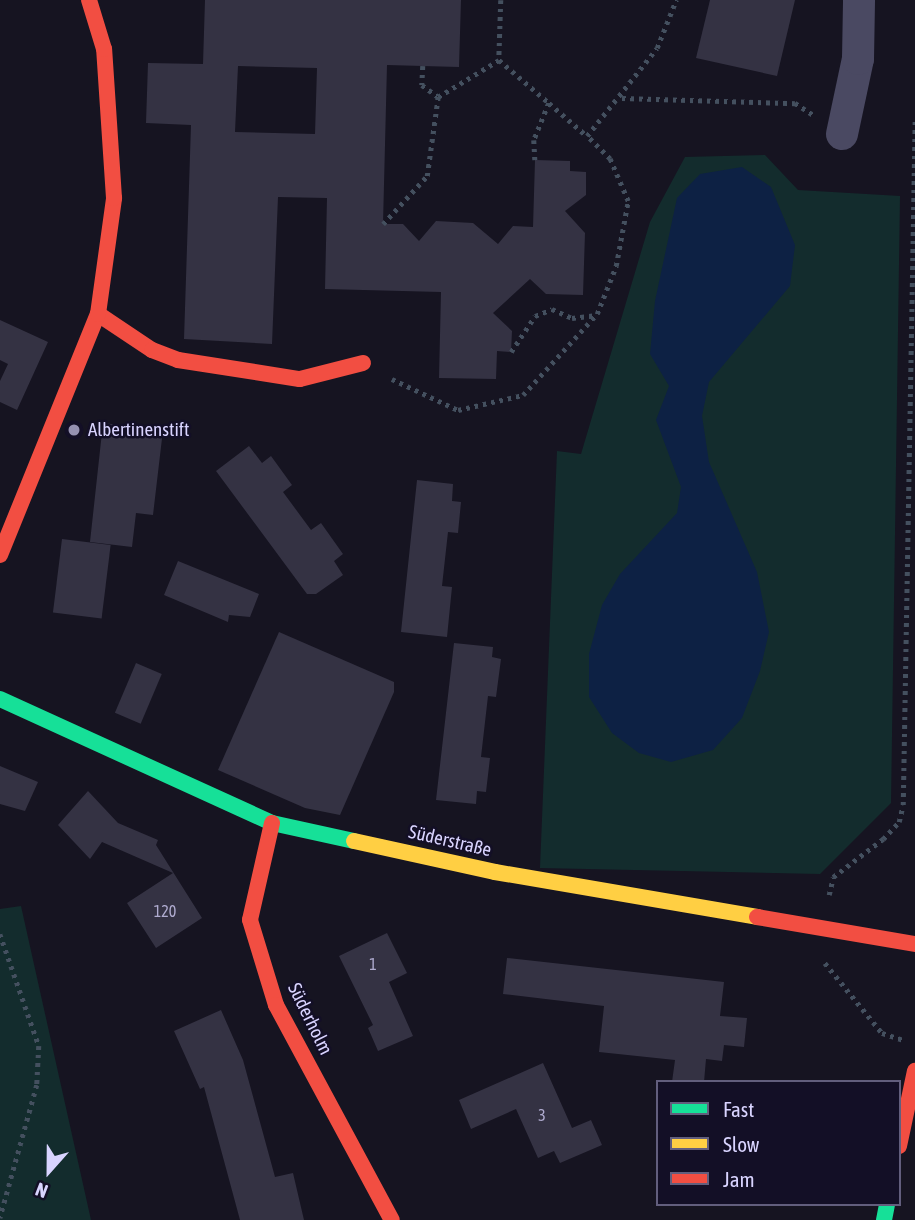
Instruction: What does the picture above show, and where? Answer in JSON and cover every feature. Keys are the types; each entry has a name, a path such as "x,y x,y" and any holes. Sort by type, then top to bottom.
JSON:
{"street":[{"path":"0,555 91,340 97,314 114,198 104,49 89,0"},
{"path":"842,134 858,59 859,0"},
{"path":"97,314 152,350 178,360 300,379 363,363"},
{"name":"Süderstraße","path":"0,699 272,823 495,872 823,926 915,944"},
{"name":"Süderholm","path":"272,823 250,920 276,1005 392,1220"},
{"path":"901,1137 915,1071"}],"path":[{"path":"499,60 501,0"},
{"path":"587,136 621,98 657,48 676,0"},
{"path":"438,97 499,60"},
{"path":"363,363 458,410 523,395 597,314 616,265 628,201 610,159 499,60"},
{"path":"423,66 422,85 438,97"},
{"path":"383,224 427,176 438,97"},
{"path":"621,98 795,103 842,134"},
{"path":"535,160 534,140 549,103"},
{"path":"915,118 903,805 899,822 883,839 832,877 823,926 825,967 882,1033 915,1043"},
{"path":"511,352 535,316 552,309 572,318 597,314"},
{"path":"0,934 39,1046 37,1085 0,1218"}],"green space":[{"path":"765,155 798,190 900,196 891,803 820,874 540,868 557,451 581,454 650,222 685,157"},
{"path":"21,906 91,1220 0,1220 0,909"}],"water":[{"path":"742,167 771,187 795,245 790,286 709,382 702,416 709,462 757,572 769,632 760,671 742,718 713,750 671,762 639,753 612,733 589,697 589,654 602,605 620,574 677,513 681,487 656,420 669,386 650,354 655,301 677,198 700,174"}],"building":[{"path":"205,0 461,0 459,67 387,65 383,224 403,224 419,241 436,221 473,223 498,244 513,226 533,227 535,160 570,161 570,171 586,172 586,195 565,211 585,233 583,295 546,294 530,279 493,313 512,331 511,352 497,351 496,379 439,378 441,292 325,289 327,198 278,197 272,344 184,339 191,125 146,123 148,63 203,64","holes":["238,66 317,68 315,134 235,132"]},
{"path":"710,0 795,0 777,76 696,58"},
{"path":"0,320 48,342 17,410 0,402 0,381 8,364 0,360"},
{"path":"103,423 163,430 153,515 136,513 132,547 90,542"},
{"path":"249,446 262,463 271,456 292,485 283,492 311,530 321,523 343,554 334,561 343,575 316,594 307,594 216,471"},
{"path":"417,480 453,484 452,501 461,502 458,533 448,532 442,586 452,587 447,637 401,632"},
{"path":"62,539 111,545 102,618 53,612"},
{"path":"178,561 259,594 250,617 229,615 228,622 164,595"},
{"path":"279,632 394,682 394,692 340,815 305,808 218,770"},
{"path":"454,643 493,647 492,657 501,659 496,697 488,696 481,757 490,758 486,792 477,791 476,804 436,800"},
{"path":"136,663 162,674 141,724 115,713"},
{"path":"0,766 38,782 25,811 0,804"},
{"path":"88,791 118,823 158,840 156,845 202,918 156,948 127,903 173,873 102,842 90,859 58,825"},
{"path":"387,933 407,973 389,982 413,1036 378,1051 368,1028 373,1025 339,956"},
{"path":"507,958 724,982 720,1016 747,1018 744,1047 724,1045 722,1061 706,1059 704,1080 672,1080 675,1060 599,1052 604,1006 503,994"},
{"path":"221,1010 243,1060 275,1177 293,1173 304,1220 240,1220 204,1087 200,1089 174,1031"},
{"path":"543,1063 572,1128 591,1120 602,1145 560,1163 554,1151 538,1158 516,1109 471,1129 459,1100"}],"traffic: fast":[{"path":"0,699 272,823 354,841"},
{"path":"884,1220 887,1206"}],"traffic: slow":[{"path":"354,841 495,872 757,917"}],"traffic: jam":[{"path":"0,555 98,314 114,198 104,49 89,0"},
{"path":"98,314 152,350 178,360 300,379 363,363"},
{"path":"272,823 250,920 276,1005 392,1220"},
{"path":"757,917 915,944"},
{"path":"901,1137 915,1071"}],"place":[{"name":"Albertinenstift","path":"74,430"}]}
